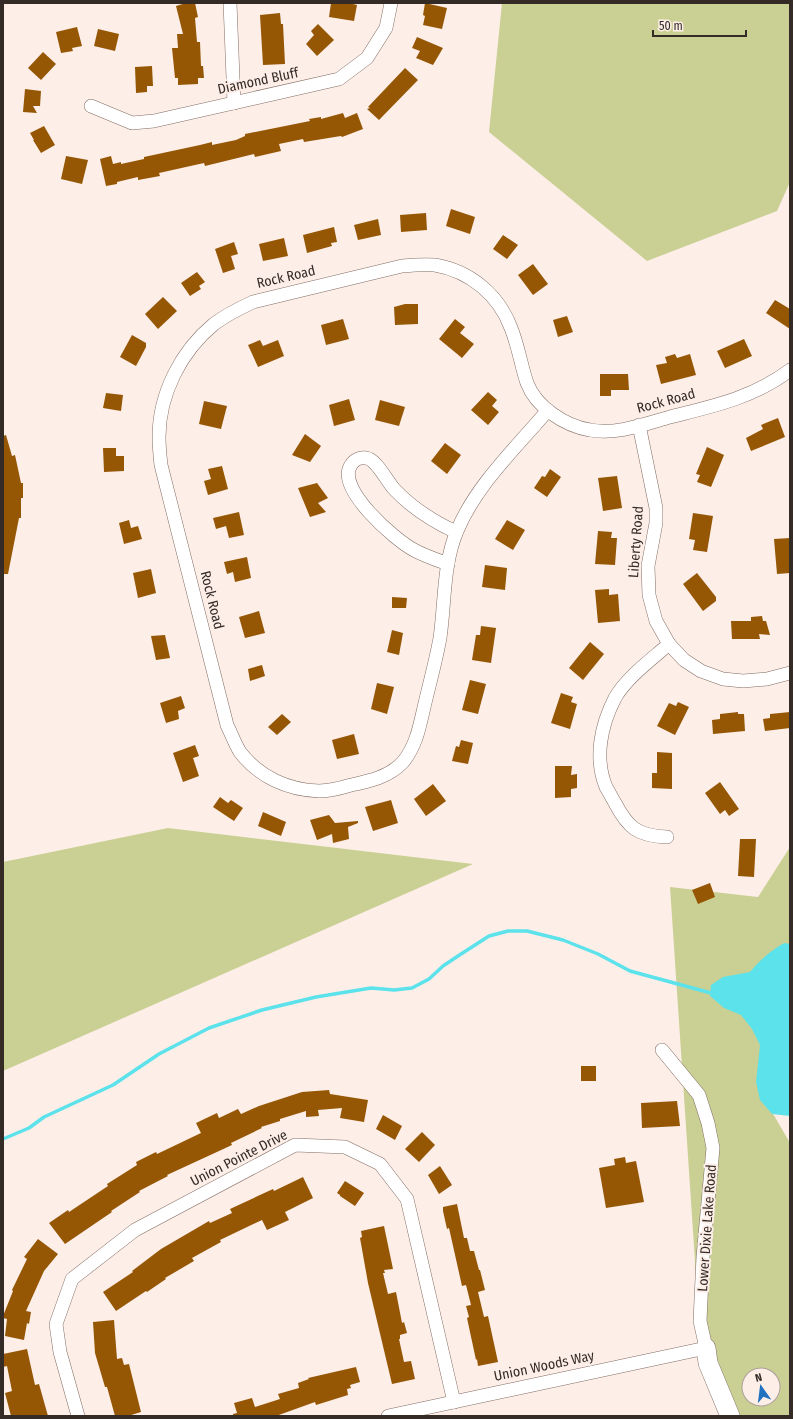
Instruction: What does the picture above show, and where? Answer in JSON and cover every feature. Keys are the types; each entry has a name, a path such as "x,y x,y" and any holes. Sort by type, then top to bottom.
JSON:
{"street":[{"path":"230,3 234,103"},
{"name":"Diamond Bluff","path":"91,106 132,123 154,120 340,80 367,58 386,28 391,3"},
{"name":"Rock Road","path":"548,410 481,487 466,510 456,532 448,564 439,640 420,724 413,747 402,762 390,773 375,780 325,791 308,791 291,788 276,782 259,771 240,752 226,725 161,465 159,437 162,409 170,382 182,360 197,340 214,324 233,311 254,302 402,266 418,264 435,265 454,270 469,277 485,289 496,301 511,327 528,384 536,398 548,410 568,424 590,430 612,431 639,425 733,400 778,380 790,370"},
{"name":"Liberty Road","path":"639,425 656,508 656,523 648,566 649,595 656,621 669,644 684,660 701,671 723,679 743,681 766,679 790,673"},
{"path":"448,564 414,550 382,526 367,510 355,493 348,478 348,470 352,463 357,459 362,458 372,460 394,488 411,506 434,522 456,532"},
{"path":"668,837 642,833 632,827 623,818 606,786 600,751 604,723 616,697 629,680 669,644"},
{"name":"Lower Dixie Lake Road","path":"662,1050 699,1095 708,1123 713,1148 703,1257 700,1321 708,1364 730,1416"},
{"name":"Union Pointe Drive","path":"78,1416 60,1352 56,1324 72,1279 135,1230 295,1145 345,1147 380,1164 406,1199 454,1402"},
{"name":"Union Woods Way","path":"388,1416 706,1348"}],"green space":[{"path":"502,3 790,3 790,182 777,211 647,261 489,132"},
{"path":"168,828 473,864 3,1071 3,862"},
{"path":"790,847 790,982 768,1105 790,1143 790,1416 728,1416 700,1336 670,887 758,897"}],"water":[{"path":"784,943 790,944 790,1116 772,1114 760,1100 756,1082 760,1045 752,1029 741,1015 724,1008 710,996 711,985 723,977 750,972 774,949"}],"building":[{"path":"186,3 195,3 198,17 195,18 197,42 200,42 201,66 203,66 204,78 198,78 198,84 178,85 178,78 175,78 172,48 178,48 177,34 183,34 176,6"},
{"path":"331,3 349,3 357,5 354,21 329,17"},
{"path":"425,3 447,8 442,29 423,25"},
{"path":"280,13 281,24 283,24 285,64 263,65 260,15"},
{"path":"318,24 334,40 317,56 306,44 314,35 311,31"},
{"path":"77,27 82,46 72,48 73,51 61,53 56,32"},
{"path":"98,29 119,34 115,51 94,46"},
{"path":"417,37 443,48 433,65 416,58 420,51 412,48"},
{"path":"43,52 56,64 41,80 28,68"},
{"path":"152,66 153,86 147,86 147,92 136,93 135,67"},
{"path":"405,68 418,80 379,120 367,109 370,108 368,107"},
{"path":"25,89 41,91 40,106 33,106 37,113 23,112"},
{"path":"343,113 345,118 357,113 363,129 342,137 304,142 303,139 279,144 281,151 255,157 254,154 205,166 204,163 159,173 160,176 138,180 138,177 106,186 100,159 111,156 113,164 121,162 121,164 144,159 144,157 212,142 212,145 236,140 245,136 245,134 310,121 309,119 321,117 321,119"},
{"path":"44,126 55,145 41,153 30,133"},
{"path":"66,156 88,160 82,184 61,179"},
{"path":"451,209 475,217 470,234 446,226"},
{"path":"426,213 427,230 401,232 400,215"},
{"path":"378,219 381,235 358,240 354,225"},
{"path":"334,227 337,242 331,243 332,246 307,253 303,235"},
{"path":"503,235 518,245 507,259 493,249"},
{"path":"284,238 288,256 263,261 259,244"},
{"path":"234,242 238,254 231,256 235,269 223,273 215,249"},
{"path":"533,264 548,284 533,295 518,275"},
{"path":"197,272 205,282 199,286 201,289 190,296 181,283"},
{"path":"163,297 177,311 158,329 145,314"},
{"path":"775,300 790,309 790,329 766,313"},
{"path":"405,304 418,304 418,324 395,325 394,307"},
{"path":"567,316 573,332 558,337 553,320"},
{"path":"343,319 349,339 326,345 321,325"},
{"path":"455,319 465,327 460,333 474,344 462,358 439,339"},
{"path":"132,335 146,343 146,347 136,366 120,357"},
{"path":"744,339 752,356 725,368 717,351"},
{"path":"260,340 263,346 278,340 284,356 258,367 248,345"},
{"path":"675,354 677,358 690,354 696,375 661,384 656,365 667,363 665,357"},
{"path":"600,374 628,374 629,390 611,390 611,396 600,396"},
{"path":"488,392 497,400 492,406 499,412 488,425 471,410"},
{"path":"106,393 123,395 121,411 103,408"},
{"path":"349,399 355,420 334,426 329,405"},
{"path":"380,400 405,407 399,426 375,420"},
{"path":"204,401 227,406 221,429 199,424"},
{"path":"778,418 785,437 751,451 746,438 763,429 761,425"},
{"path":"305,434 321,446 310,462 292,455"},
{"path":"6,435 12,456 15,455 21,483 23,483 23,498 21,498 21,518 19,518 8,574 3,574 3,436"},
{"path":"445,443 461,455 447,474 431,461"},
{"path":"707,447 724,455 711,487 697,482 700,475 696,474"},
{"path":"103,448 116,448 116,456 124,456 124,471 104,472"},
{"path":"222,466 228,489 208,495 204,481 211,479 208,469"},
{"path":"550,469 561,477 547,497 534,488 542,476 545,477"},
{"path":"617,476 622,508 603,511 598,478"},
{"path":"317,483 328,498 318,503 326,512 310,517 298,488"},
{"path":"239,512 244,535 229,538 226,526 216,529 213,518"},
{"path":"693,513 713,516 707,552 693,550 695,540 689,539"},
{"path":"129,520 131,528 138,526 142,539 124,544 119,523"},
{"path":"507,520 525,530 513,550 495,539"},
{"path":"598,531 612,532 611,538 617,538 615,565 595,564"},
{"path":"790,538 790,573 777,574 774,539"},
{"path":"247,557 251,578 235,582 233,572 227,574 224,562"},
{"path":"485,565 507,568 505,590 482,587"},
{"path":"151,569 156,593 138,598 133,573"},
{"path":"697,573 716,597 716,601 703,611 683,584"},
{"path":"609,589 609,595 618,594 620,621 598,623 595,590"},
{"path":"392,597 407,598 406,608 392,608"},
{"path":"259,611 265,633 245,638 239,617"},
{"path":"762,616 763,621 766,621 770,635 759,634 760,639 732,639 731,621 751,621 751,617"},
{"path":"481,626 496,628 491,663 472,660 476,635 480,635"},
{"path":"392,630 403,633 399,655 387,652"},
{"path":"165,635 170,658 156,660 151,636"},
{"path":"590,642 604,654 583,680 569,668"},
{"path":"262,665 265,676 250,681 248,669"},
{"path":"470,680 486,684 478,714 462,710"},
{"path":"377,683 394,687 387,714 371,709"},
{"path":"561,693 573,697 571,702 577,704 570,729 551,723"},
{"path":"181,696 185,708 178,711 179,719 166,723 160,703"},
{"path":"678,702 689,707 675,735 657,726 669,703 676,706"},
{"path":"738,712 738,714 744,714 745,731 713,734 712,720 720,719 720,714"},
{"path":"790,712 790,728 765,731 763,719 770,718 770,714"},
{"path":"282,714 291,722 277,735 268,727"},
{"path":"354,734 359,754 337,759 332,740"},
{"path":"461,740 473,743 468,764 452,761 456,746 459,747"},
{"path":"195,745 199,756 193,758 199,776 183,782 173,753"},
{"path":"657,752 672,753 672,789 652,788 652,773 657,773"},
{"path":"555,766 572,766 571,775 577,774 577,788 571,789 571,797 555,798"},
{"path":"720,782 739,809 729,816 725,810 720,814 705,793"},
{"path":"433,784 446,801 426,816 414,799"},
{"path":"220,797 228,803 231,800 243,808 234,821 213,807"},
{"path":"391,800 398,823 373,831 365,807"},
{"path":"263,812 286,822 281,836 258,826"},
{"path":"329,815 335,823 358,821 358,823 348,827 349,839 333,843 332,834 317,840 310,820"},
{"path":"740,839 756,839 754,877 738,876"},
{"path":"710,883 715,897 698,904 692,890"},
{"path":"581,1066 596,1066 596,1081 581,1081"},
{"path":"329,1090 330,1094 368,1100 364,1122 340,1118 342,1108 318,1110 319,1116 306,1117 306,1111 280,1119 280,1121 261,1127 262,1128 231,1143 232,1145 167,1175 168,1176 139,1191 140,1192 65,1244 49,1223 68,1210 69,1212 108,1186 107,1184 137,1165 136,1162 156,1152 157,1154 201,1133 196,1123 217,1113 219,1118 238,1109 241,1114 259,1106 302,1092"},
{"path":"677,1101 680,1126 642,1128 641,1103"},
{"path":"383,1115 402,1126 395,1140 376,1129"},
{"path":"422,1132 435,1145 419,1162 405,1149"},
{"path":"625,1157 626,1163 636,1161 644,1202 606,1208 599,1168 615,1165 614,1159"},
{"path":"440,1166 452,1185 439,1194 428,1175"},
{"path":"303,1177 313,1198 285,1212 289,1220 267,1230 262,1220 220,1240 221,1242 192,1258 194,1261 165,1278 166,1279 147,1292 146,1291 116,1311 103,1292 133,1272 132,1271 161,1249 209,1221 210,1223 232,1213 230,1209"},
{"path":"345,1181 364,1193 355,1206 337,1193"},
{"path":"457,1204 464,1238 467,1238 470,1251 474,1251 480,1270 485,1290 478,1292 484,1317 488,1316 498,1362 478,1366 467,1318 469,1317 466,1306 471,1305 466,1285 462,1286 449,1228 447,1229 443,1211 443,1207"},
{"path":"384,1226 393,1269 384,1270 385,1273 383,1273 388,1294 396,1292 402,1323 404,1322 407,1333 400,1335 399,1339 404,1362 411,1361 415,1379 392,1384 368,1283 360,1238 362,1237 361,1231"},
{"path":"38,1239 58,1254 44,1271 26,1311 31,1312 29,1324 27,1323 24,1340 5,1336 7,1319 3,1318 3,1316 13,1291 12,1290 27,1259 24,1257"},
{"path":"114,1320 117,1359 122,1358 124,1365 129,1364 141,1412 128,1416 115,1416 95,1353 93,1322"},
{"path":"27,1349 35,1385 39,1384 48,1416 11,1416 5,1393 12,1391 7,1366 3,1367 3,1354"},
{"path":"356,1367 360,1382 350,1385 351,1388 347,1389 348,1395 316,1405 315,1402 276,1416 233,1416 233,1414 237,1413 234,1403 252,1398 255,1407 280,1399 278,1394 299,1388 298,1383 309,1379 308,1378"}],"waterway":[{"path":"3,1139 29,1128 44,1117 113,1085 159,1054 209,1028 262,1010 316,997 371,988 394,990 412,988 429,979 443,966 489,936 508,931 527,931 563,940 598,954 630,971 711,993"}]}
